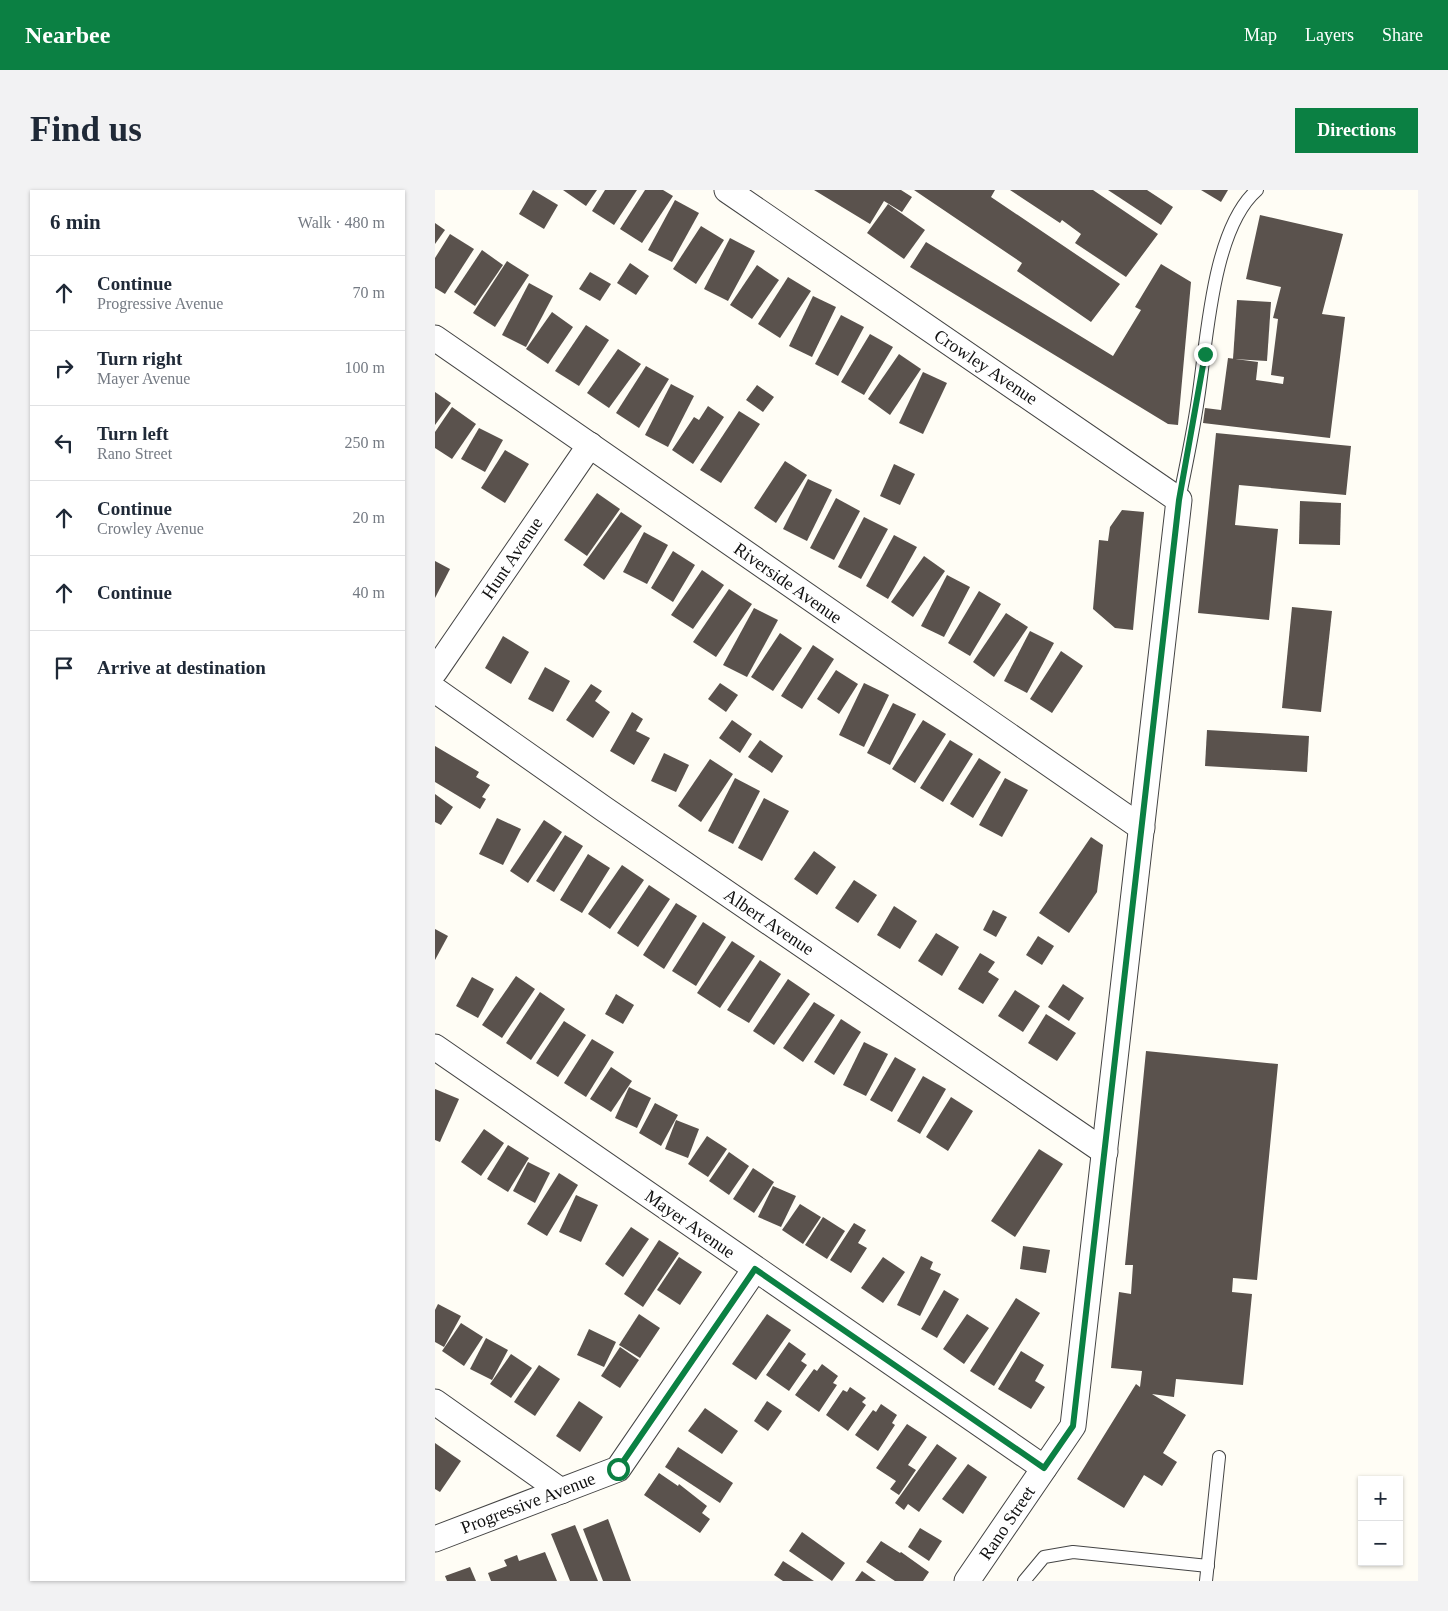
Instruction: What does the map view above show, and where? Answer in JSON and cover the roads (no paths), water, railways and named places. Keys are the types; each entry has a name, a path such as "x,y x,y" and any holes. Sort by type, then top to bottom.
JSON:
{"street":[{"name":"Crowley Avenue","path":"727,190 1179,500"},
{"name":"Riverside Avenue","path":"435,338 1142,828"},
{"name":"Hunt Avenue","path":"435,671 590,445"},
{"name":"Rano Street","path":"967,1581 1073,1426 1179,500"},
{"name":"Albert Avenue","path":"435,690 604,809 1105,1152"},
{"name":"Mayer Avenue","path":"435,1047 1044,1468"},
{"name":"Progressive Avenue","path":"435,1539 618,1469 755,1269"},
{"path":"435,1402 561,1491"}],"lane":[{"path":"1179,500 1194,421 1217,274 1235,218 1245,201 1257,190"},
{"path":"1206,1581 1219,1457"},
{"path":"1024,1581 1044,1557 1073,1552 1208,1566"}]}
